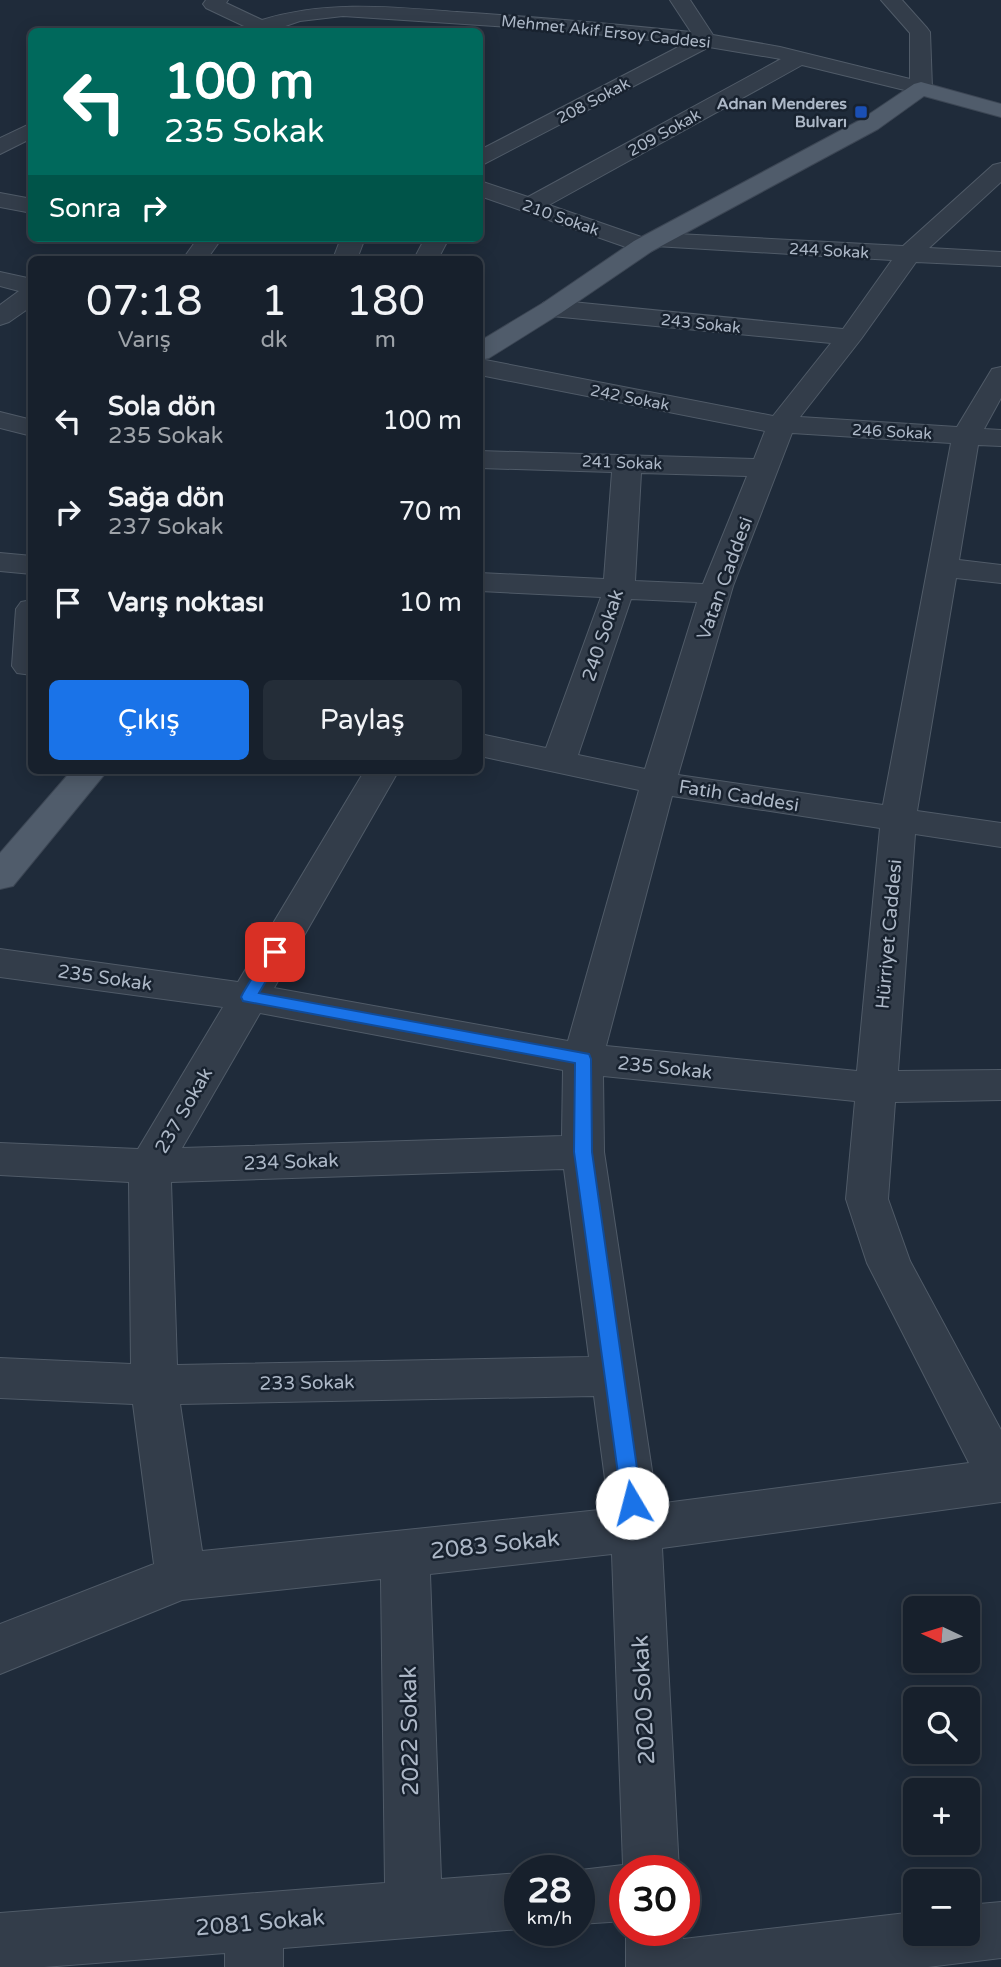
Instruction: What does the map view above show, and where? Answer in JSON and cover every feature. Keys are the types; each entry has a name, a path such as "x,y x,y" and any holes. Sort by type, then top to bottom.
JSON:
{"main road":[{"path":"483,350 651,243 714,206 870,124 921,88 1001,111"},
{"path":"0,877 88,774"}],"street":[{"path":"218,0 213,4 252,28"},
{"path":"326,11 345,0"},
{"path":"483,34 512,20 517,0"},
{"path":"680,0 706,40"},
{"path":"891,0 920,32 921,88"},
{"name":"Mehmet Akif Ersoy Caddesi","path":"257,28 297,15 326,11 512,20 706,40 799,58 921,88"},
{"name":"208 Sokak","path":"483,157 706,40"},
{"name":"209 Sokak","path":"530,206 799,58"},
{"path":"0,147 28,131"},
{"name":"Vatan Caddesi","path":"614,1376 583,1152 583,1059 658,783 715,594 782,425 793,406 849,337 909,255 1001,170"},
{"name":"210 Sokak","path":"483,189 651,243"},
{"path":"0,200 28,205"},
{"name":"244 Sokak","path":"651,243 1001,259"},
{"path":"0,279 28,285"},
{"path":"0,317 28,297"},
{"name":"243 Sokak","path":"552,308 849,337"},
{"name":"242 Sokak","path":"483,368 782,425"},
{"name":"Hürriyet Caddesi","path":"1001,375 944,568 898,820 867,1199 889,1263 1001,1478"},
{"path":"0,420 28,427"},
{"name":"246 Sokak","path":"782,425 983,436"},
{"name":"241 Sokak","path":"483,459 765,468"},
{"name":"240 Sokak","path":"558,762 619,590 627,462"},
{"path":"0,562 28,565"},
{"path":"944,568 1001,575"},
{"path":"483,582 715,594"},
{"path":"20,666 28,629"},
{"name":"Fatih Caddesi","path":"483,746 658,783 1001,835"},
{"name":"237 Sokak","path":"181,1577 154,1385 150,1166 380,774"},
{"name":"235 Sokak","path":"0,963 249,997 583,1059 876,1087 1001,1085"},
{"name":"234 Sokak","path":"0,1159 150,1166 583,1152"},
{"name":"233 Sokak","path":"0,1378 154,1385 614,1376"},
{"name":"2020 Sokak","path":"614,1376 636,1529 650,1855"},
{"name":"2083 Sokak","path":"0,1649 181,1577 636,1529 1001,1478"},
{"name":"2022 Sokak","path":"405,1553 414,1909"},
{"name":"2081 Sokak","path":"0,1942 254,1945 414,1909 504,1902"},
{"path":"685,1967 1001,1930"},
{"path":"654,1946 655,1967"}],"place":[{"name":"Adnan Menderes Bulvarı","path":"861,112"}],"route":[{"path":"275,952 249,997 583,1059 583,1152 632,1503"}]}
